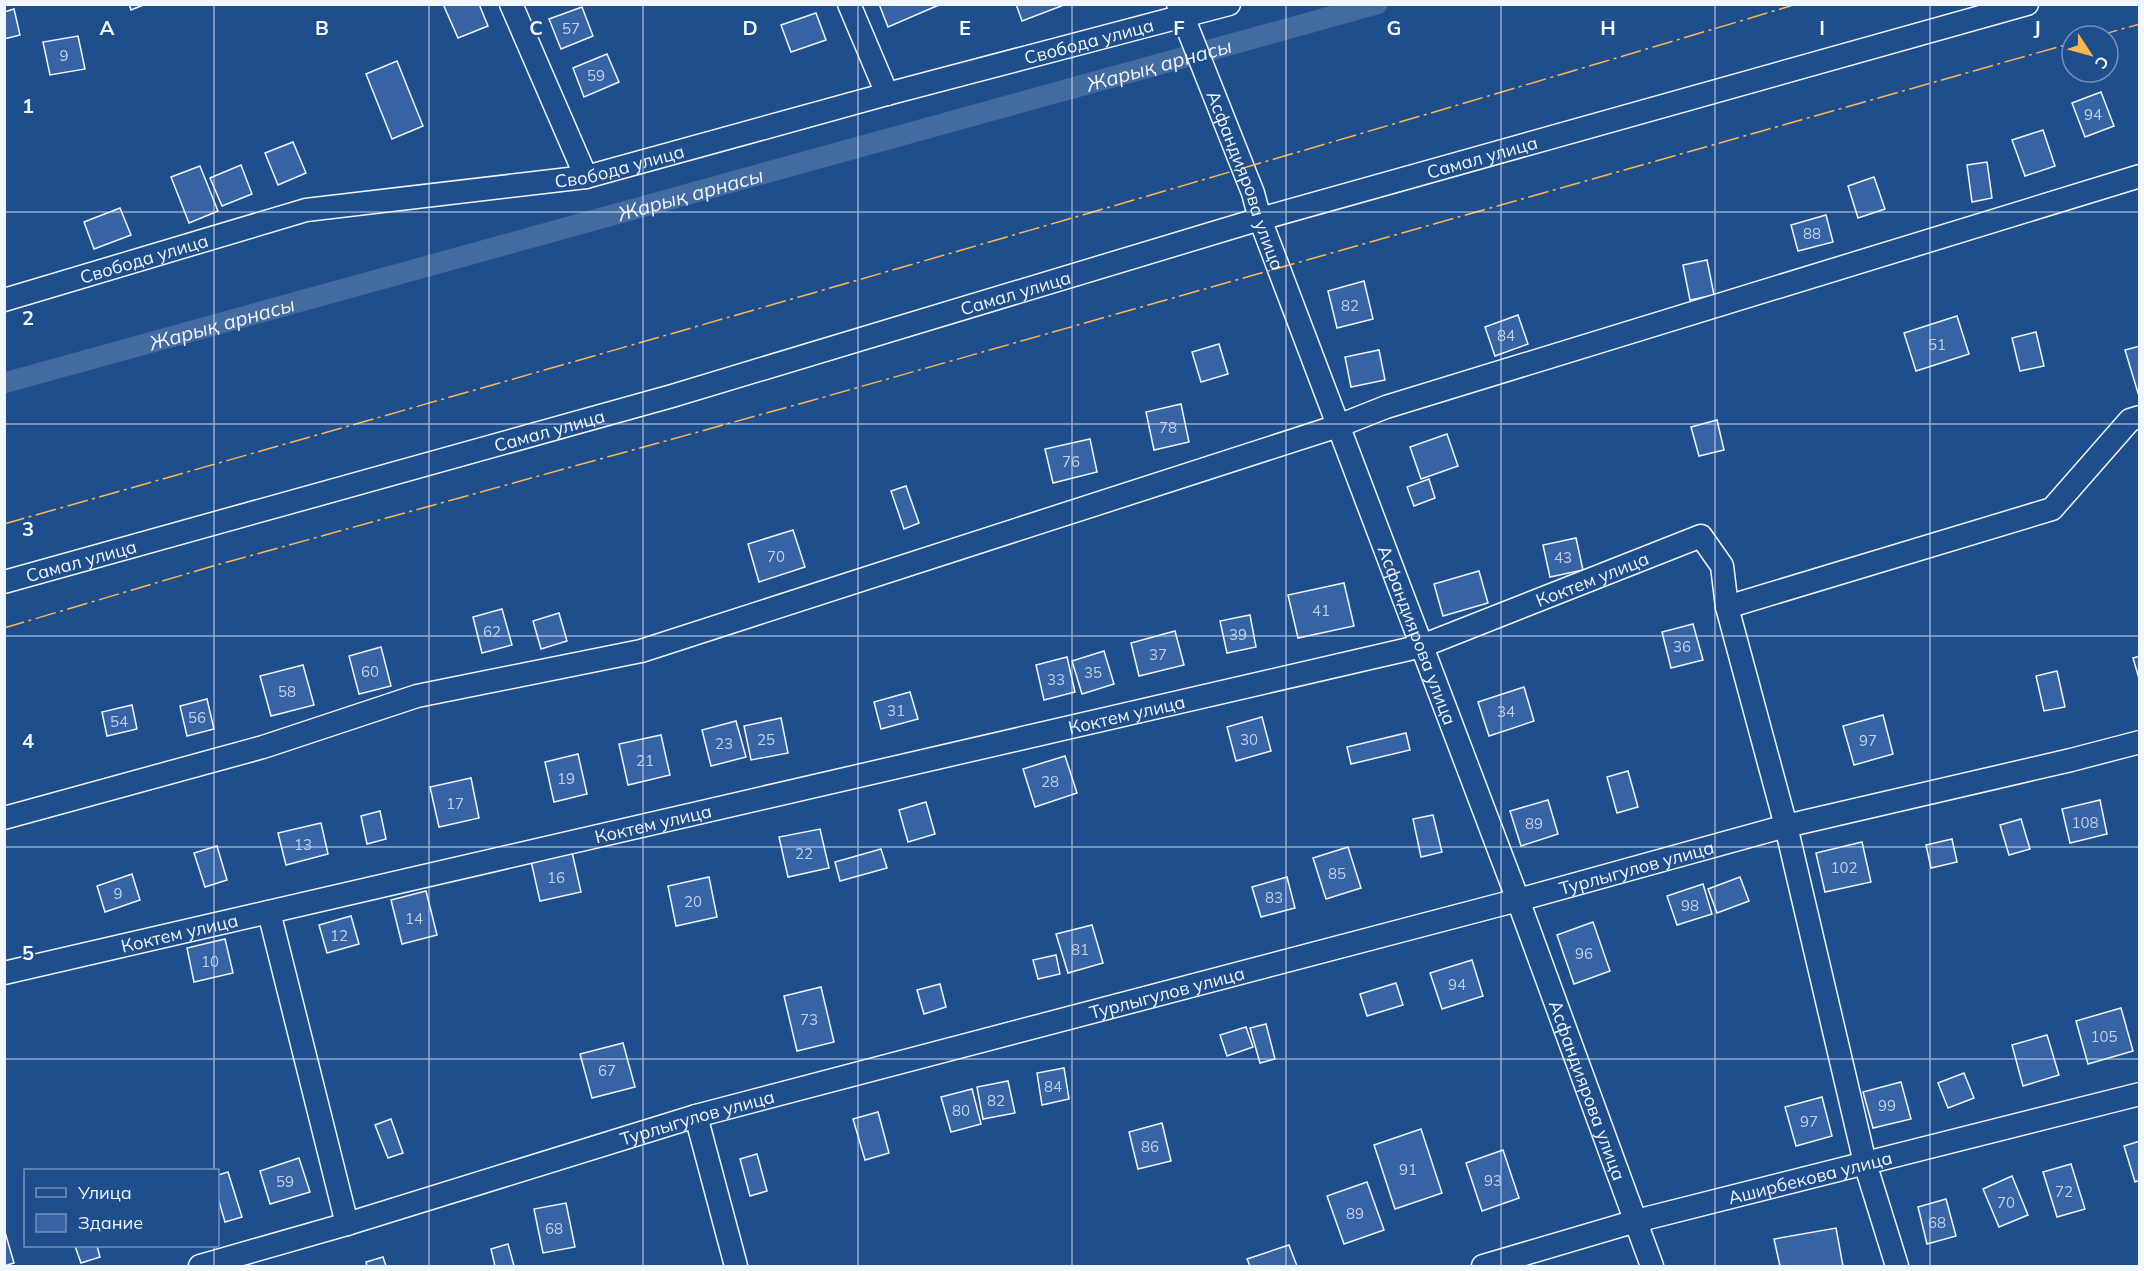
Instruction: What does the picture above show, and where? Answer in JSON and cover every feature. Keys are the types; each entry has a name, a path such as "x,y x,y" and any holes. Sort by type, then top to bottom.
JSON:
{"street":[{"path":"511,4 586,177"},
{"path":"849,4 887,94"},
{"name":"Свобода улица","path":"4,300 306,210 586,177 1180,10 1229,4"},
{"name":"Самал улица","path":"4,582 672,396 1260,219 2027,4"},
{"name":"Асфандиярова улица","path":"1180,10 1253,193 1260,219 1518,900 1652,1266"},
{"path":"4,818 263,747 417,696 640,651 1338,426 1386,406 2139,176"},
{"path":"1897,1266 1864,1163 1786,826 1726,607 2052,509 2130,420 2139,417"},
{"name":"Коктем улица","path":"4,973 1422,646 1701,536 1722,566 1726,607"},
{"name":"Турлыгулов улица","path":"200,1266 347,1224 696,1116 1518,900 1786,826 2139,742"},
{"path":"269,912 347,1224"},
{"name":"Аширбекова улица","path":"1483,1266 1636,1221 2139,1094"},
{"path":"696,1116 736,1266"}],"building":[{"path":"129,4 146,4 131,10"},
{"path":"443,4 479,4 488,26 458,38"},
{"path":"879,4 939,4 939,5 888,27"},
{"path":"1016,4 1064,4 1064,5 1022,21"},
{"path":"582,7 593,36 561,49 549,19"},
{"path":"14,9 20,35 4,39 4,12"},
{"path":"816,13 826,40 791,52 781,25"},
{"path":"78,36 85,69 50,75 43,42"},
{"path":"607,54 619,82 584,97 573,68"},
{"path":"397,61 423,126 392,139 366,74"},
{"path":"2101,92 2114,126 2085,137 2072,103"},
{"path":"2043,130 2055,166 2025,176 2012,140"},
{"path":"293,142 306,173 278,185 265,153"},
{"path":"1987,162 1992,198 1972,202 1967,165"},
{"path":"241,165 252,194 222,206 210,178"},
{"path":"200,166 218,211 189,223 171,177"},
{"path":"1874,177 1885,209 1858,218 1848,186"},
{"path":"120,208 131,235 94,249 84,222"},
{"path":"1826,215 1833,242 1798,251 1791,225"},
{"path":"1707,260 1714,295 1690,300 1683,265"},
{"path":"1364,281 1373,319 1337,328 1328,291"},
{"path":"1518,315 1528,344 1495,356 1485,327"},
{"path":"1957,316 1969,354 1916,371 1904,333"},
{"path":"2036,332 2044,366 2020,371 2012,338"},
{"path":"1219,344 1228,374 1201,382 1192,352"},
{"path":"2140,346 2140,392 2138,393 2125,350"},
{"path":"1379,350 1385,380 1351,387 1345,357"},
{"path":"1181,404 1189,442 1154,450 1146,412"},
{"path":"1717,420 1724,450 1699,456 1691,427"},
{"path":"1447,434 1458,466 1421,479 1410,447"},
{"path":"1090,439 1097,472 1053,483 1045,449"},
{"path":"1429,479 1435,498 1414,506 1407,487"},
{"path":"906,486 919,523 904,529 891,491"},
{"path":"793,530 805,567 759,582 748,544"},
{"path":"1576,538 1583,570 1550,577 1543,545"},
{"path":"1479,571 1488,603 1443,616 1434,584"},
{"path":"1344,583 1354,626 1298,638 1288,595"},
{"path":"502,609 512,645 482,653 473,617"},
{"path":"559,613 567,641 541,649 533,621"},
{"path":"1250,615 1256,647 1227,653 1220,621"},
{"path":"1693,624 1703,660 1671,668 1662,632"},
{"path":"1175,631 1184,665 1139,676 1131,643"},
{"path":"381,647 391,686 359,694 349,656"},
{"path":"1104,651 1114,684 1082,694 1072,661"},
{"path":"2140,656 2140,682 2133,658"},
{"path":"1067,657 1075,692 1044,700 1036,665"},
{"path":"303,665 314,705 271,716 260,676"},
{"path":"2057,671 2065,707 2044,711 2036,676"},
{"path":"1524,687 1534,721 1489,736 1478,702"},
{"path":"910,692 918,719 881,729 874,702"},
{"path":"207,699 214,729 187,736 180,706"},
{"path":"132,705 137,729 107,736 102,712"},
{"path":"1883,715 1893,754 1854,765 1843,726"},
{"path":"1262,717 1271,751 1236,761 1227,727"},
{"path":"781,718 788,753 751,760 744,726"},
{"path":"736,721 746,757 711,766 702,730"},
{"path":"1406,733 1410,750 1351,764 1347,747"},
{"path":"661,735 670,775 628,785 619,744"},
{"path":"578,754 587,794 554,802 545,762"},
{"path":"1065,756 1077,793 1035,807 1023,769"},
{"path":"1628,771 1638,807 1617,813 1607,777"},
{"path":"471,778 479,818 439,827 430,787"},
{"path":"1548,800 1558,834 1521,846 1510,811"},
{"path":"2100,800 2107,834 2070,843 2062,809"},
{"path":"926,802 935,834 908,842 899,810"},
{"path":"380,811 386,839 367,844 361,816"},
{"path":"1433,815 1442,852 1421,857 1413,819"},
{"path":"2021,819 2030,849 2009,855 2000,825"},
{"path":"321,823 328,854 286,865 278,833"},
{"path":"820,829 829,868 788,877 779,837"},
{"path":"1952,839 1957,862 1931,868 1926,845"},
{"path":"1862,842 1871,882 1825,892 1816,853"},
{"path":"217,846 227,880 205,887 194,853"},
{"path":"1348,847 1361,888 1326,899 1313,858"},
{"path":"881,849 887,868 840,881 835,862"},
{"path":"572,852 581,892 540,901 531,861"},
{"path":"132,874 140,900 105,912 97,886"},
{"path":"709,877 717,917 676,926 668,886"},
{"path":"1287,877 1295,908 1261,917 1252,887"},
{"path":"1740,877 1749,901 1717,913 1708,889"},
{"path":"1703,884 1712,914 1677,925 1667,896"},
{"path":"426,891 437,935 402,944 391,900"},
{"path":"351,916 359,944 327,953 319,925"},
{"path":"1593,922 1610,971 1574,984 1557,935"},
{"path":"1092,925 1103,963 1068,973 1056,934"},
{"path":"225,939 233,973 194,982 187,948"},
{"path":"1056,955 1060,974 1038,979 1033,960"},
{"path":"1472,960 1483,996 1442,1009 1430,973"},
{"path":"1396,983 1403,1005 1367,1016 1360,994"},
{"path":"940,984 946,1007 924,1014 917,990"},
{"path":"821,987 834,1042 797,1051 784,996"},
{"path":"2121,1008 2133,1051 2088,1064 2076,1021"},
{"path":"1266,1024 1275,1059 1260,1063 1250,1028"},
{"path":"1246,1027 1253,1047 1227,1056 1220,1035"},
{"path":"2047,1035 2059,1075 2023,1086 2012,1045"},
{"path":"623,1043 635,1087 592,1098 580,1054"},
{"path":"1064,1068 1069,1099 1042,1105 1037,1073"},
{"path":"1964,1073 1974,1098 1948,1108 1938,1083"},
{"path":"1008,1081 1015,1113 983,1119 977,1087"},
{"path":"1901,1082 1911,1119 1873,1128 1863,1092"},
{"path":"972,1089 981,1124 951,1132 941,1097"},
{"path":"1822,1097 1832,1136 1796,1146 1785,1107"},
{"path":"878,1112 889,1153 865,1160 853,1119"},
{"path":"391,1119 403,1153 388,1158 375,1125"},
{"path":"1162,1123 1171,1161 1138,1169 1129,1132"},
{"path":"1421,1129 1442,1193 1395,1209 1374,1145"},
{"path":"2140,1141 2140,1180 2135,1182 2124,1146"},
{"path":"1503,1150 1519,1198 1482,1211 1466,1163"},
{"path":"757,1154 767,1191 750,1196 740,1159"},
{"path":"299,1158 310,1192 270,1204 260,1171"},
{"path":"2071,1164 2085,1209 2057,1217 2043,1172"},
{"path":"228,1172 242,1217 225,1222 219,1201 219,1175"},
{"path":"2012,1176 2028,1215 1999,1227 1983,1189"},
{"path":"1367,1182 1384,1230 1344,1244 1327,1196"},
{"path":"1946,1199 1956,1236 1927,1244 1918,1207"},
{"path":"566,1203 575,1247 543,1253 534,1209"},
{"path":"1836,1228 1843,1266 1780,1266 1774,1239"},
{"path":"4,1232 14,1263 4,1266"},
{"path":"508,1244 514,1266 495,1266 491,1249"},
{"path":"1289,1245 1297,1266 1250,1266 1247,1259"},
{"path":"75,1247 97,1247 100,1257 81,1263"},
{"path":"383,1257 386,1266 367,1266 366,1262"}],"waterway":[{"name":"Жарық арнасы","path":"4,383 1377,4"}],"power":[{"path":"4,524 902,267 1797,4"},
{"path":"2120,30 2140,24"},
{"path":"4,628 213,566 810,401 2060,46"}]}
